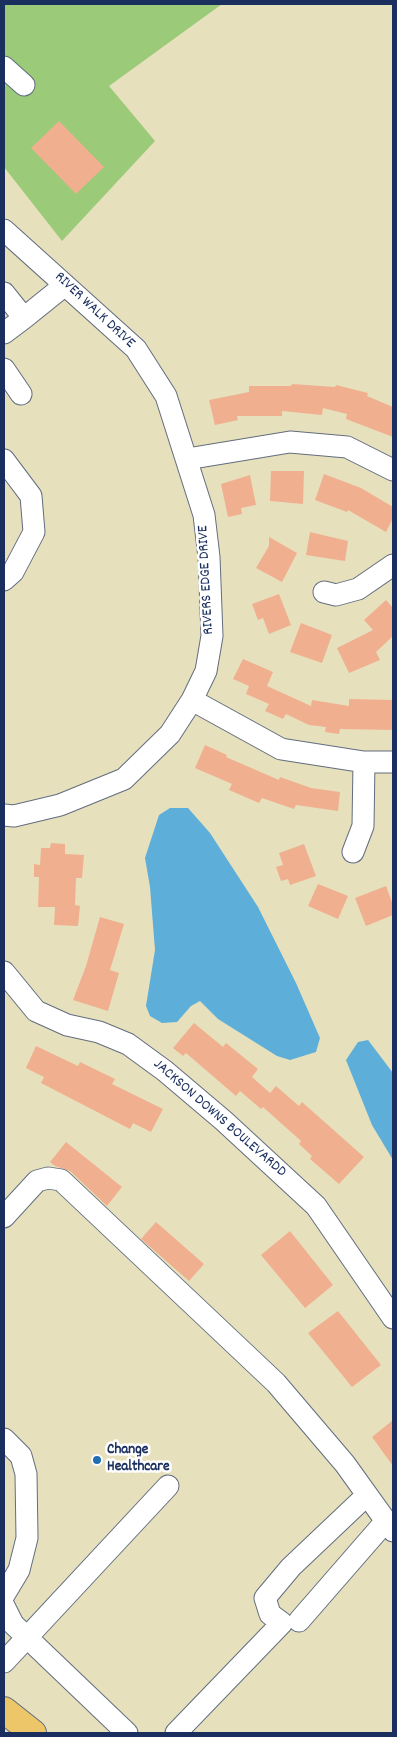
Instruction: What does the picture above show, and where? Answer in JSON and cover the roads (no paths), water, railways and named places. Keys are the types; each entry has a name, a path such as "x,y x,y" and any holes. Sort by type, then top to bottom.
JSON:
{"main road":[{"path":"4,1710 32,1733"}],"street":[{"path":"4,67 24,85"},
{"name":"RIVER WALK DRIVE","path":"4,230 136,349 166,396 188,459"},
{"path":"4,333 65,285"},
{"path":"4,293 24,318"},
{"path":"4,369 20,394"},
{"path":"188,459 290,442 346,447 393,470"},
{"name":"RIVERS EDGE DRIVE","path":"4,816 14,816 60,805 124,779 170,734 192,700 206,671 212,636 209,557 204,515 188,459"},
{"path":"4,460 31,496 34,532 13,572 4,580"},
{"path":"324,592 336,595 358,589 393,565"},
{"path":"192,700 281,748 364,762 393,762"},
{"path":"353,852 363,826 364,762"},
{"name":"JACKSON DOWNS BOULEVARDD","path":"4,972 36,1011 67,1025 114,1037 128,1044 166,1071 224,1121 316,1206 393,1318"},
{"path":"4,1217 37,1181 48,1178 61,1180 276,1383 346,1464 390,1526 298,1621"},
{"path":"4,1438 21,1456 26,1474 27,1538 19,1570 7,1590"},
{"path":"4,1662 168,1486"},
{"path":"176,1733 282,1623 270,1614 265,1598 291,1567 368,1495"},
{"path":"4,1606 13,1624 127,1733"}],"water":[{"path":"170,808 188,808 210,833 258,907 296,983 320,1038 316,1052 290,1060 277,1056 218,1019 200,1001 191,1006 177,1022 162,1023 150,1016 146,1006 155,950 150,887 145,858 159,815"},
{"path":"368,1040 393,1073 393,1160 372,1125 346,1060 358,1042"}],"place":[{"name":"Change Healthcare","path":"97,1460"}]}
